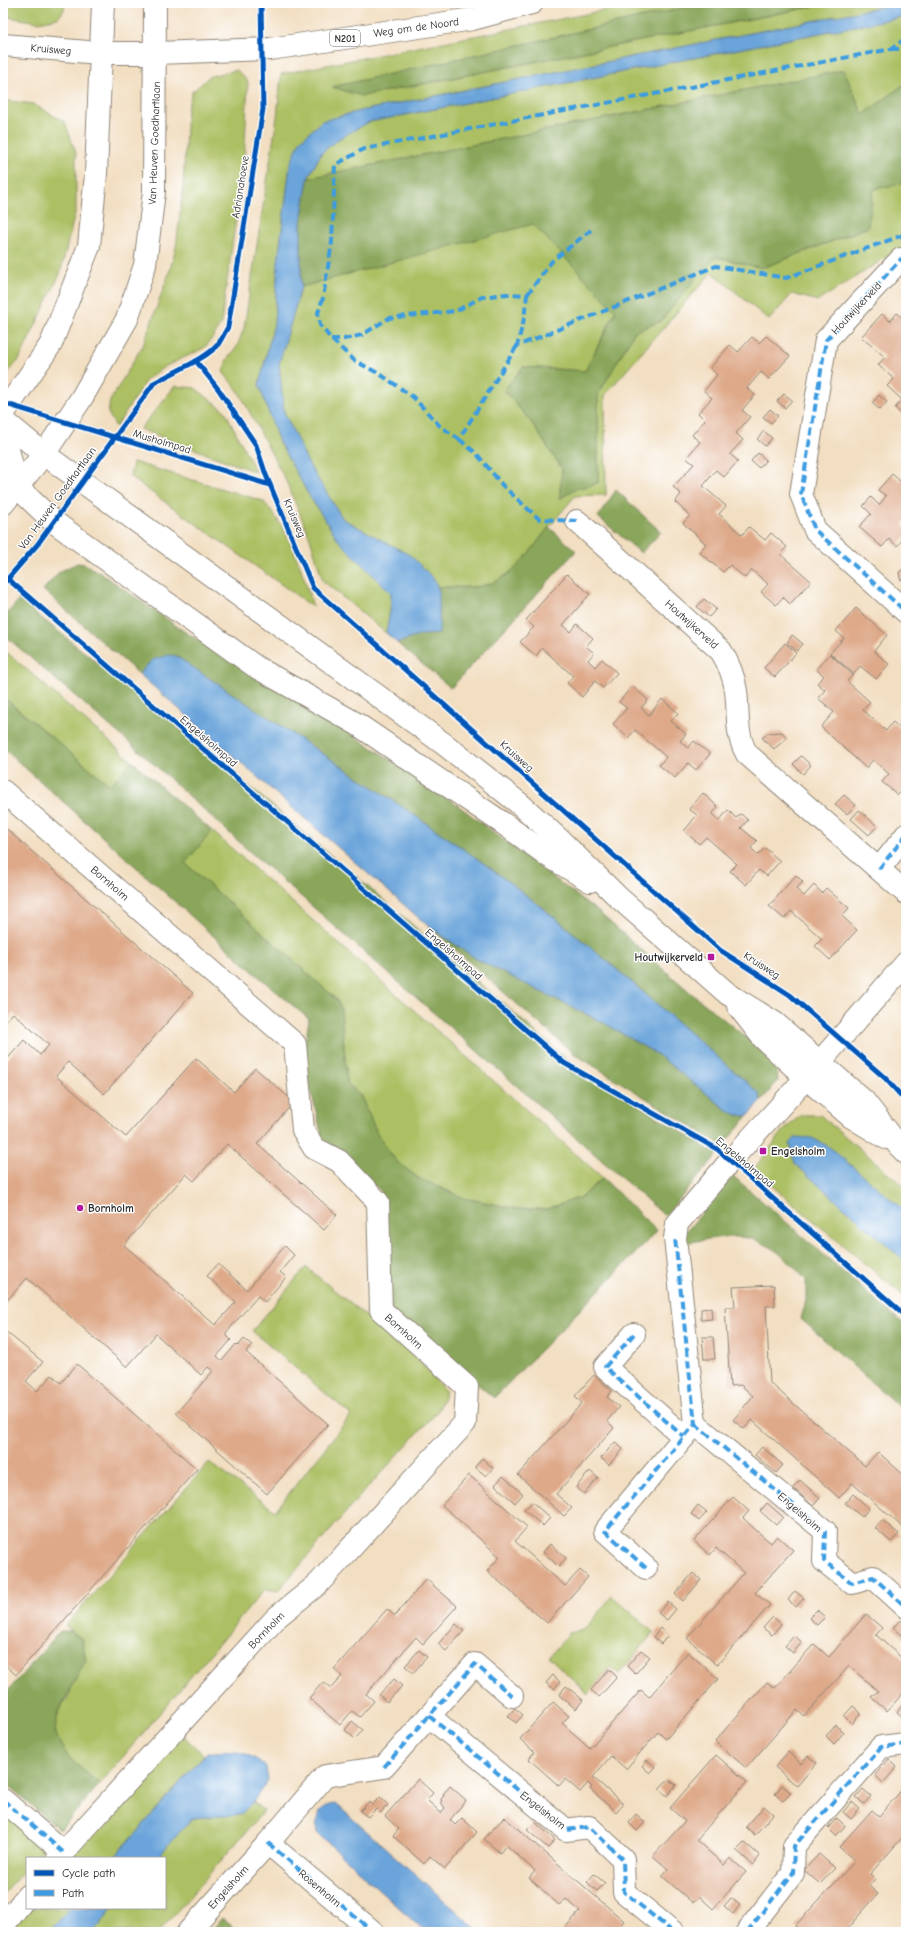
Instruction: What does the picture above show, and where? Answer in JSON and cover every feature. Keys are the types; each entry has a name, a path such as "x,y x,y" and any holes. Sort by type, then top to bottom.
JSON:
{"main road":[{"path":"3,414 51,344 89,246 96,174 103,3"},
{"name":"Van Heuven Goedhartlaan","path":"3,504 44,454 80,399 127,319 145,265 154,192 156,53 155,3"},
{"name":"Weg om de Noord","path":"156,53 270,49 473,19 532,3"},
{"name":"Kruisweg","path":"3,45 100,53"},
{"name":"N201","path":"100,53 156,53"},
{"name":"Houtwijkerveld","path":"906,259 901,259 826,340 801,494 815,530 906,612"},
{"path":"3,420 44,454 444,744 541,822 619,898 728,994 763,1038 813,1069 850,1116 902,1149"},
{"path":"3,428 17,487 54,522 256,667 357,724 550,857 619,898"},
{"name":"Houtwijkerveld","path":"577,521 721,651 732,670 736,692 741,744 747,754 906,893"},
{"name":"Bornholm","path":"3,791 295,1044 303,1130 314,1148 339,1162 378,1202 381,1310 467,1387 466,1423 318,1584 277,1617 60,1855"},
{"path":"879,869 906,835"},
{"path":"646,1568 605,1531 689,1430 675,1238 677,1224 730,1160 813,1069 906,963"},
{"name":"Engelsholm","path":"634,1334 605,1367 825,1531 824,1561 852,1583 872,1578 906,1607"},
{"name":"Engelsholm","path":"188,1932 268,1843 325,1776 384,1767 475,1664 512,1696"},
{"name":"Engelsholm","path":"429,1716 566,1830 588,1827 606,1842 623,1859 624,1892 673,1932"},
{"path":"747,1932 793,1873 794,1846 881,1747 906,1744"},
{"path":"3,1800 60,1855"},
{"name":"Rosenholm","path":"268,1843 373,1932"},
{"path":"3,1926 26,1897"}],"green space":[{"path":"3,3 65,3 64,10 58,18 38,22 3,16"},
{"path":"634,3 706,3 333,87 362,96 831,3 902,3 360,111 322,121 290,165 278,262 274,324 259,385 279,442 310,497 339,541 391,593 391,606 386,633 323,581 310,538 286,481 239,392 223,372 227,359 237,347 244,328 277,117 281,74 586,14"},
{"path":"706,3 831,3 362,96 332,87"},
{"path":"906,16 906,83 863,115 844,70 308,178 322,152 340,138 369,122"},
{"path":"237,70 248,82 244,163 221,323 214,336 204,348 164,367 146,380 116,427 108,413 110,401 144,343 169,273 176,247 183,188 187,109 192,92 210,76"},
{"path":"844,70 863,115 906,83 906,183 874,189 868,227 762,268 716,257 699,274 661,321 635,331 598,395 598,483 575,489 559,499 562,469 531,422 504,390 523,367 585,371 616,311 533,224 301,287 301,222 308,178"},
{"path":"3,100 33,104 65,122 76,153 76,209 60,274 19,360 5,376 3,365"},
{"path":"906,183 906,251 898,250 818,301 792,294 769,320 712,272 605,395 606,495 575,496 522,563 504,579 480,587 437,587 433,578 411,556 343,519 309,465 284,412 279,364 301,287 533,223 616,310 585,371 523,367 504,390 531,422 562,469 560,499 575,489 598,483 598,395 635,331 661,321 699,274 716,257 762,268 867,228 874,189"},
{"path":"175,386 195,388 225,411 256,472 140,429"},
{"path":"133,462 263,501 281,525 288,538 294,551 313,607 130,477"},
{"path":"616,490 661,532 641,553 598,517"},
{"path":"549,527 576,551 451,688 397,643 421,635 439,634 439,591 437,587 476,587 492,583 502,578 512,571 528,555"},
{"path":"77,563 85,564 102,574 185,632 351,734 439,791 596,910 691,993 768,1055 777,1067 778,1081 761,1101 759,1093 591,947 522,891 409,812 176,656 152,660 139,674 43,590 59,572"},
{"path":"19,600 183,731 385,901 576,1067 718,1154 665,1216 248,850 146,757 3,634 3,618"},
{"path":"3,649 132,761 110,786 3,697"},
{"path":"3,697 110,785 132,761 212,831 185,863 337,1000 341,1009 347,1083 360,1095 379,1137 396,1161 418,1178 464,1198 518,1209 547,1209 581,1197 603,1178 657,1231 494,1398 384,1305 381,1191 323,1140 303,1058 309,1019 258,976 3,748"},
{"path":"212,831 603,1178 581,1197 547,1209 518,1209 464,1198 418,1178 396,1161 379,1137 360,1095 347,1083 341,1009 337,1000 185,863"},
{"path":"427,925 478,960 606,1024 658,1055 727,1110 737,1115 748,1116 723,1146 573,1053"},
{"path":"801,1115 820,1115 906,1188 906,1212 828,1146 795,1164 906,1262 906,1298 753,1170 784,1130"},
{"path":"733,1176 906,1326 906,1413 801,1319 806,1300 806,1280 777,1252 764,1243 737,1237 703,1240 681,1244 681,1238"},
{"path":"306,1267 417,1358 446,1392 438,1411 360,1496 278,1591 265,1589 100,1784 83,1771 67,1755 57,1736 56,1726 58,1715 60,1709 69,1696 82,1639 65,1626 209,1462 275,1511 351,1415 252,1331"},
{"path":"612,1596 654,1632 619,1674 610,1667 588,1694 549,1657 569,1633 584,1630"},
{"path":"60,1631 71,1631 82,1639 86,1660 57,1715 55,1732 62,1747 71,1760 100,1784 60,1830 3,1781 3,1693 7,1692"},
{"path":"177,1730 204,1755 115,1857 69,1857"},
{"path":"253,1802 264,1811 159,1932 93,1932 112,1909 166,1909 166,1857 158,1857 192,1818 240,1815"},
{"path":"3,1808 47,1845 36,1857 26,1857 26,1868 3,1894"},
{"path":"26,1909 69,1909 49,1932 5,1932"},
{"path":"222,1918 239,1932 210,1932"}],"water":[{"path":"906,3 906,16 369,122 340,138 322,152 308,178 301,222 301,287 279,364 284,412 309,465 343,519 411,556 433,578 439,591 439,634 421,635 397,643 386,633 391,606 391,593 339,541 310,497 279,442 259,385 274,324 278,262 290,165 300,141 322,121 360,111"},
{"path":"168,655 176,656 371,786 448,838 522,892 625,976 759,1093 761,1101 748,1116 737,1115 727,1110 658,1055 606,1024 478,960 427,925 139,674 152,660"},
{"path":"796,1137 812,1138 828,1146 906,1212 906,1262 795,1164 790,1144"},
{"path":"207,1752 239,1752 251,1757 266,1767 268,1780 253,1802 240,1815 192,1818 158,1857 115,1857"},
{"path":"336,1804 480,1932 426,1932 317,1833 317,1817 319,1813 325,1807"},
{"path":"69,1909 112,1909 93,1932 49,1932"}],"building":[{"path":"897,313 906,321 906,418 895,408 902,400 887,386 894,379 878,365 885,357 861,337 882,314 890,321"},
{"path":"766,336 790,356 769,379 761,372 747,388 755,395 742,410 750,417 736,433 743,440 730,454 738,461 724,477 716,470 703,486 726,506 719,514 742,535 749,527 765,540 771,533 787,547 780,554 811,581 790,604 783,597 776,605 761,592 768,584 752,570 745,578 730,565 723,572 699,552 706,544 683,523 690,516 675,502 681,494 673,487 694,464 686,458 700,442 692,435 705,420 698,413 712,398 704,391 717,375 710,368 730,345 738,352 752,337 759,343"},
{"path":"784,394 792,400 785,408 777,401"},
{"path":"879,395 887,402 880,410 872,403"},
{"path":"770,409 778,416 771,423 763,417"},
{"path":"764,431 772,438 765,446 757,439"},
{"path":"758,453 766,460 759,468 751,461"},
{"path":"892,474 900,481 906,474 906,520 902,524 906,528 906,536 897,546 889,539 882,547 859,527 871,514 863,506 871,497 879,505 886,496 878,490"},
{"path":"905,568 906,582 900,579 899,572"},
{"path":"567,574 590,594 563,625 571,632 577,624 593,638 586,646 594,653 588,660 595,667 602,659 617,673 603,688 595,681 582,697 567,683 573,676 542,648 536,656 520,642 534,627 526,620"},
{"path":"704,599 716,609 709,617 697,607"},
{"path":"856,608 887,635 874,651 889,664 876,679 860,666 854,674 830,653 844,638 836,631"},
{"path":"792,635 803,644 797,651 787,643"},
{"path":"785,643 796,653 775,677 764,668"},
{"path":"830,654 853,675 847,681 870,702 863,710 886,731 893,722 906,734 906,739 901,744 906,748 906,789 905,787 898,795 882,782 889,774 873,760 866,768 821,727 834,712 818,698 825,690 817,683 824,676 816,669"},
{"path":"632,686 648,700 641,708 649,715 662,699 678,713 671,721 686,734 680,741 688,748 694,741 710,754 696,770 688,763 675,778 659,765 666,757 635,730 628,738 613,724 627,708 619,702"},
{"path":"782,732 787,738 774,749 762,738 768,733"},
{"path":"801,756 811,765 803,774 793,764"},
{"path":"703,793 718,807 712,814 719,821 728,810 736,818 741,814 748,820 741,828 757,841 751,848 758,855 765,848 780,861 767,876 759,870 746,885 730,871 737,864 721,850 706,837 699,844 684,831 697,815 689,809"},
{"path":"844,795 856,805 847,814 835,804"},
{"path":"859,810 877,826 869,835 851,819"},
{"path":"3,826 193,993 104,1094 68,1062 56,1076 126,1137 196,1058 234,1092 255,1068 294,1102 257,1144 337,1215 324,1230 227,1144 194,1181 186,1174 124,1245 215,1325 236,1302 207,1276 218,1264 247,1290 285,1246 294,1255 280,1272 286,1277 265,1302 258,1296 225,1334 231,1340 217,1356 222,1361 236,1344 238,1346 244,1339 252,1345 246,1352 328,1424 267,1494 176,1413 213,1371 208,1367 201,1375 156,1334 127,1367 27,1278 3,1305 3,1064 24,1040 40,1055 49,1045 13,1013 3,1024"},
{"path":"796,875 803,882 796,889 804,896 814,885 822,893 826,888 849,908 842,916 857,930 830,960 815,946 822,939 791,911 784,919 769,906"},
{"path":"774,1285 775,1306 766,1306 770,1383 865,1466 878,1452 906,1477 906,1530 852,1483 839,1498 752,1420 744,1429 733,1420 753,1396 741,1385 730,1386 725,1307 735,1307 733,1287"},
{"path":"711,1308 712,1319 701,1320 701,1309"},
{"path":"5,1331 43,1362 26,1381 37,1391 52,1375 61,1383 77,1364 197,1469 16,1675 3,1663 3,1333"},
{"path":"702,1337 713,1337 715,1359 704,1359"},
{"path":"594,1375 612,1391 607,1397 619,1407 607,1421 614,1428 556,1494 572,1508 564,1516 518,1475 582,1403 575,1396"},
{"path":"615,1442 623,1449 609,1465 601,1458"},
{"path":"762,1447 783,1465 776,1473 755,1455"},
{"path":"482,1458 493,1468 486,1476 475,1467"},
{"path":"590,1471 598,1478 584,1494 576,1487"},
{"path":"469,1475 527,1527 515,1541 565,1586 580,1570 588,1577 547,1623 487,1571 500,1557 442,1505"},
{"path":"503,1476 523,1494 515,1503 495,1485"},
{"path":"800,1480 820,1498 813,1506 793,1488"},
{"path":"853,1494 869,1508 862,1517 845,1503"},
{"path":"733,1497 749,1511 743,1518 757,1531 771,1543 777,1536 793,1550 755,1593 770,1605 717,1665 687,1638 744,1573 716,1548 710,1555 694,1541"},
{"path":"532,1502 550,1518 543,1526 524,1510"},
{"path":"767,1503 783,1517 776,1525 760,1511"},
{"path":"698,1505 707,1512 699,1521 691,1514"},
{"path":"882,1520 899,1534 891,1542 875,1528"},
{"path":"550,1544 566,1558 559,1567 543,1552"},
{"path":"693,1573 701,1580 683,1601 675,1594"},
{"path":"426,1579 457,1606 423,1644 416,1637 366,1694 374,1701 360,1717 352,1711 340,1725 309,1698 323,1682 331,1688 342,1676 334,1669 387,1609 395,1616"},
{"path":"906,1580 906,1588 902,1584"},
{"path":"795,1591 804,1598 796,1607 788,1600"},
{"path":"668,1602 676,1609 667,1620 658,1613"},
{"path":"817,1610 825,1617 817,1625 809,1618"},
{"path":"866,1614 882,1628 876,1635 904,1660 906,1658 906,1690 887,1711 871,1697 878,1691 849,1666 804,1716 797,1710 746,1768 715,1741 767,1682 775,1688 814,1644 829,1657"},
{"path":"773,1617 781,1624 772,1635 763,1628"},
{"path":"900,1620 906,1625 906,1639 893,1628"},
{"path":"456,1624 464,1631 446,1651 438,1644"},
{"path":"660,1628 668,1635 661,1644 653,1637"},
{"path":"794,1636 802,1642 793,1653 785,1646"},
{"path":"419,1650 427,1657 413,1673 405,1666"},
{"path":"641,1650 650,1657 635,1674 627,1666"},
{"path":"688,1652 718,1679 666,1739 658,1732 626,1769 611,1756 593,1777 623,1804 616,1812 590,1789 592,1787 588,1783 580,1792 565,1779 559,1786 529,1759 534,1752 520,1739 553,1702 569,1716 562,1723 590,1748 641,1690 649,1697"},
{"path":"609,1669 617,1677 599,1697 591,1690"},
{"path":"553,1675 560,1682 554,1689 546,1683"},
{"path":"394,1679 402,1686 387,1702 379,1695"},
{"path":"566,1686 583,1700 576,1709 559,1695"},
{"path":"906,1701 906,1720 897,1712"},
{"path":"853,1706 861,1713 852,1724 844,1716"},
{"path":"515,1708 523,1715 516,1723 508,1716"},
{"path":"352,1721 363,1730 355,1739 345,1730"},
{"path":"836,1725 844,1732 834,1744 826,1736"},
{"path":"788,1752 801,1764 808,1756 817,1763 797,1786 775,1767"},
{"path":"716,1755 747,1782 696,1840 724,1865 730,1858 746,1872 713,1909 699,1896 693,1903 662,1876 668,1869 653,1856 685,1821 670,1808"},
{"path":"889,1759 897,1767 883,1783 875,1775"},
{"path":"647,1760 656,1767 650,1773 642,1766"},
{"path":"418,1779 433,1793 427,1800 441,1813 445,1808 441,1799 444,1796 443,1794 450,1786 466,1800 450,1820 455,1825 462,1818 477,1832 445,1869 430,1856 424,1864 393,1836 399,1829 385,1816"},
{"path":"668,1779 676,1785 667,1796 659,1789"},
{"path":"782,1785 791,1793 783,1801 775,1794"},
{"path":"906,1785 906,1842 902,1838 870,1874 875,1879 869,1886 878,1894 844,1932 801,1932 795,1926 855,1861 839,1847 872,1810 879,1816"},
{"path":"863,1789 871,1796 864,1804 856,1797"},
{"path":"380,1797 388,1805 380,1813 376,1809 368,1817 360,1811 369,1802 372,1805"},
{"path":"852,1802 860,1809 851,1819 843,1812"},
{"path":"764,1806 773,1814 755,1835 746,1827"},
{"path":"636,1814 645,1822 637,1831 629,1823"},
{"path":"504,1817 624,1921 615,1932 561,1932 580,1911 566,1899 559,1905 529,1878 535,1871 506,1845 500,1853 484,1839"},
{"path":"837,1818 845,1826 836,1836 828,1828"},
{"path":"535,1822 555,1840 548,1848 527,1830"},
{"path":"744,1842 760,1856 753,1865 736,1850"},
{"path":"819,1854 835,1868 820,1884 804,1870"},
{"path":"594,1874 605,1883 597,1891 587,1882"},
{"path":"731,1898 740,1905 733,1914 724,1906"}],"marked path":[{"path":"517,346 459,439 440,426 413,397 380,374 355,361 331,339 320,325 318,313 323,298 332,242 335,165 364,149 891,49 906,38"},
{"path":"891,49 906,49"},
{"path":"527,295 552,261 591,230"},
{"path":"331,339 344,339 362,335 389,318 456,311 482,297 506,294 527,295 524,319 517,346 716,266 786,278 906,234"},
{"path":"906,259 901,259 826,340 801,494 815,530 906,612"},
{"path":"459,439 477,454 503,486 539,519 577,521"},
{"path":"879,869 906,835"},
{"path":"646,1568 605,1531 695,1424 675,1238"},
{"path":"634,1334 605,1367 684,1437"},
{"path":"695,1424 825,1531 824,1561 852,1583 873,1577 906,1607"},
{"path":"384,1767 475,1664 512,1696"},
{"path":"429,1716 566,1830 589,1827 623,1859 624,1892 673,1932"},
{"path":"747,1932 793,1873 794,1846 881,1747 906,1744"},
{"path":"3,1800 63,1852"},
{"path":"268,1843 373,1932"}],"cycle path":[{"name":"Adrianahoeve","path":"4,583 37,545 154,383 199,360 214,349 228,327 263,109 261,3"},
{"path":"196,361 219,390 256,445 266,475 313,588 720,950 790,995 885,1078 906,1101"},
{"name":"Musholmpad","path":"3,403 270,485"},
{"name":"Engelsholmpad","path":"8,579 564,1063 717,1149 906,1316"}],"place":[{"name":"Houtwijkerveld","path":"711,957"},
{"name":"Engelsholm","path":"763,1151"},
{"name":"Bornholm","path":"80,1208"}]}
